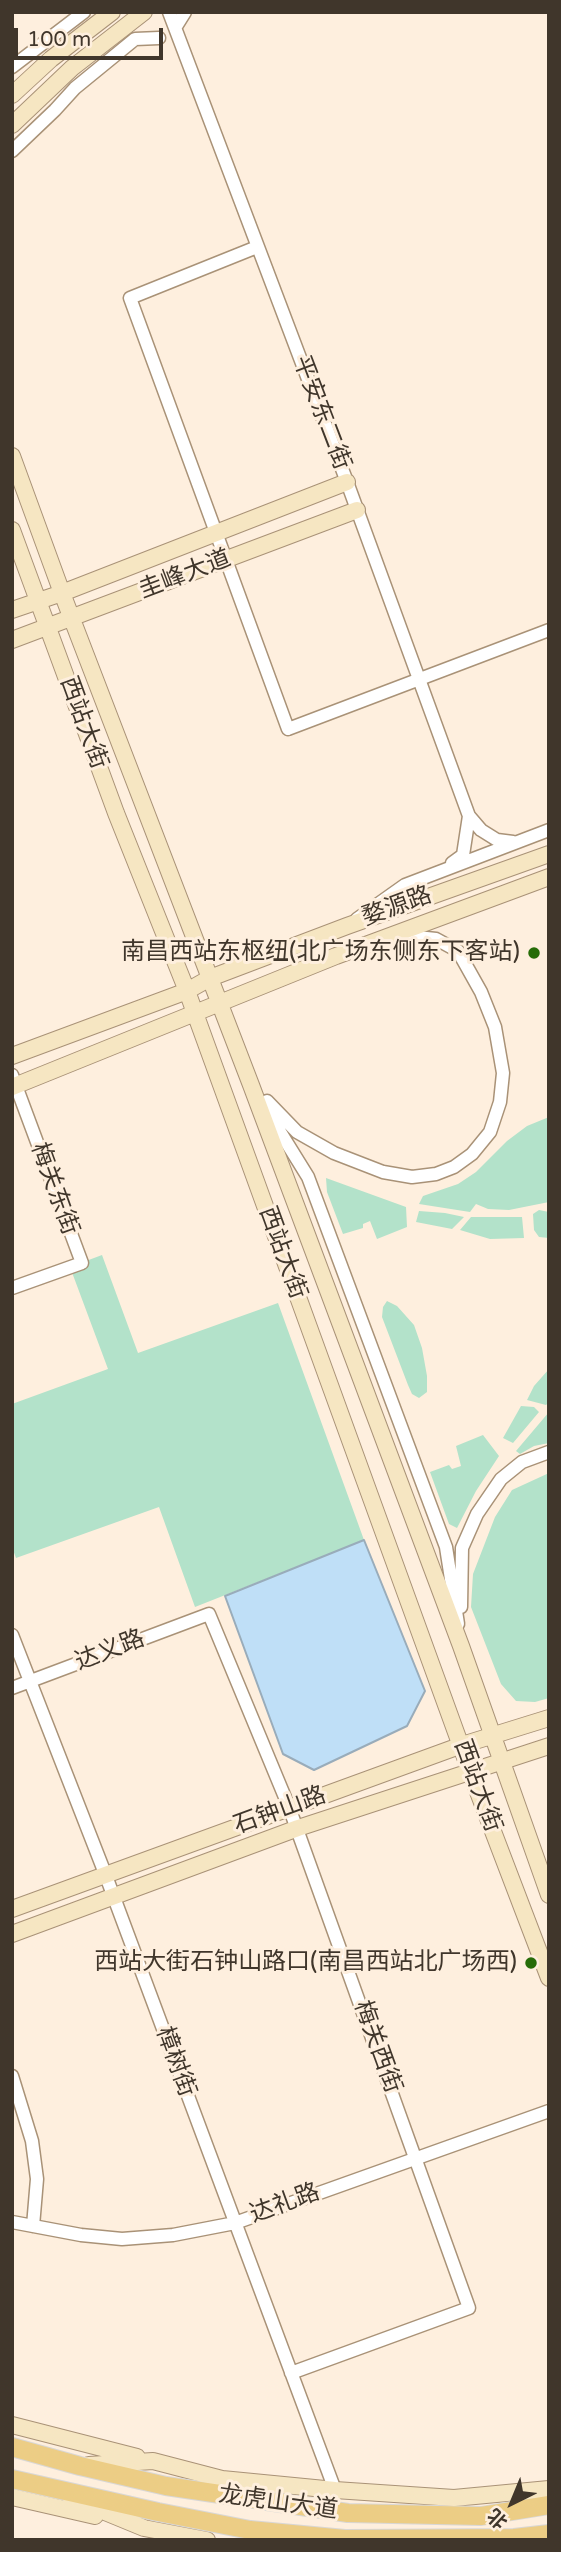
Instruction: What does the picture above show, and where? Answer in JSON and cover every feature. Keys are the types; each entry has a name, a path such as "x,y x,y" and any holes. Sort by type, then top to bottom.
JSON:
{"main road":[{"path":"12,94 51,59 112,12"},
{"path":"12,125 72,68 144,12"},
{"name":"西站大街","path":"12,456 461,1646 549,1895"},
{"name":"圭峰大道","path":"12,610 347,482"},
{"name":"圭峰大道","path":"12,640 357,510"},
{"name":"西站大街","path":"12,530 116,813 187,991 470,1771 549,1978"},
{"name":"婺源路","path":"12,1056 187,991 210,978 347,926 549,854"},
{"name":"婺源路","path":"13,1082 549,877"},
{"name":"石钟山路","path":"12,1909 462,1745 549,1718"},
{"name":"石钟山路","path":"12,1934 298,1828 549,1746"},
{"path":"12,2425 222,2479 454,2498 547,2492"},
{"name":"龙虎山大道","path":"12,2447 166,2486 348,2513 481,2516 547,2492"},
{"path":"80,2466 153,2461"},
{"name":"龙虎山大道","path":"12,2479 250,2530 345,2539 514,2538 549,2534"},
{"path":"46,2488 144,2528"},
{"path":"12,2497 207,2540"}],"street":[{"path":"12,67 84,12"},
{"name":"平安东二街","path":"169,12 347,482 469,816"},
{"path":"175,28 185,12"},
{"path":"118,33 136,31 159,38 175,47 190,67"},
{"path":"12,151 75,88 135,39 159,38"},
{"path":"257,247 130,298 288,729 549,630"},
{"path":"469,816 481,830 497,840 516,842"},
{"path":"444,870 463,855 469,816"},
{"path":"347,926 405,885 549,830"},
{"path":"251,1085 297,1132 334,1153 383,1172 412,1177 436,1174 454,1167 472,1154 489,1132 500,1102 503,1073 495,1027 473,975 458,951 436,939 398,935"},
{"name":"梅关东街","path":"12,1289 82,1263 13,1082"},
{"path":"461,1646 462,1548 477,1514 501,1479 522,1462 549,1452"},
{"name":"达义路","path":"12,1688 209,1614"},
{"name":"梅关西街","path":"209,1614 298,1828 469,2308 291,2373"},
{"name":"樟树街","path":"12,1635 106,1876 335,2490"},
{"path":"12,2076 32,2141 37,2179 33,2226"},
{"name":"达礼路","path":"12,2222 81,2235 121,2239 173,2235 235,2223 549,2111"}],"green space":[{"path":"549,1117 549,1202 509,1210 488,1209 476,1204 470,1212 419,1204 423,1196 458,1184 476,1172 507,1141 527,1126"},
{"path":"326,1178 406,1207 407,1227 377,1239 370,1221 363,1224 363,1228 343,1234 327,1192"},
{"path":"539,1210 549,1212 549,1238 539,1237 534,1230 533,1214"},
{"path":"419,1211 464,1217 452,1229 416,1222"},
{"path":"471,1217 522,1217 524,1238 490,1239 460,1230"},
{"path":"102,1255 138,1353 278,1303 364,1540 195,1607 159,1507 16,1558 12,1547 12,1404 108,1369 70,1267"},
{"path":"387,1301 397,1306 414,1325 422,1348 427,1392 419,1398 412,1394 382,1317"},
{"path":"549,1369 549,1402 546,1405 527,1400 534,1386"},
{"path":"521,1406 534,1407 539,1412 513,1443 503,1438"},
{"path":"549,1412 549,1443 534,1446 520,1454 516,1451"},
{"path":"483,1435 499,1456 476,1491 457,1528 449,1524 430,1472 449,1465 452,1469 461,1466 456,1446"},
{"path":"549,1473 549,1698 535,1702 516,1701 501,1684 471,1607 473,1574 495,1517 512,1490"}],"water":[{"path":"364,1540 425,1691 407,1726 314,1770 283,1754 225,1596"}],"place":[{"name":"南昌西站东枢纽(北广场东侧东下客站)","path":"534,953"},
{"name":"西站大街石钟山路口(南昌西站北广场西)","path":"531,1963"}]}
